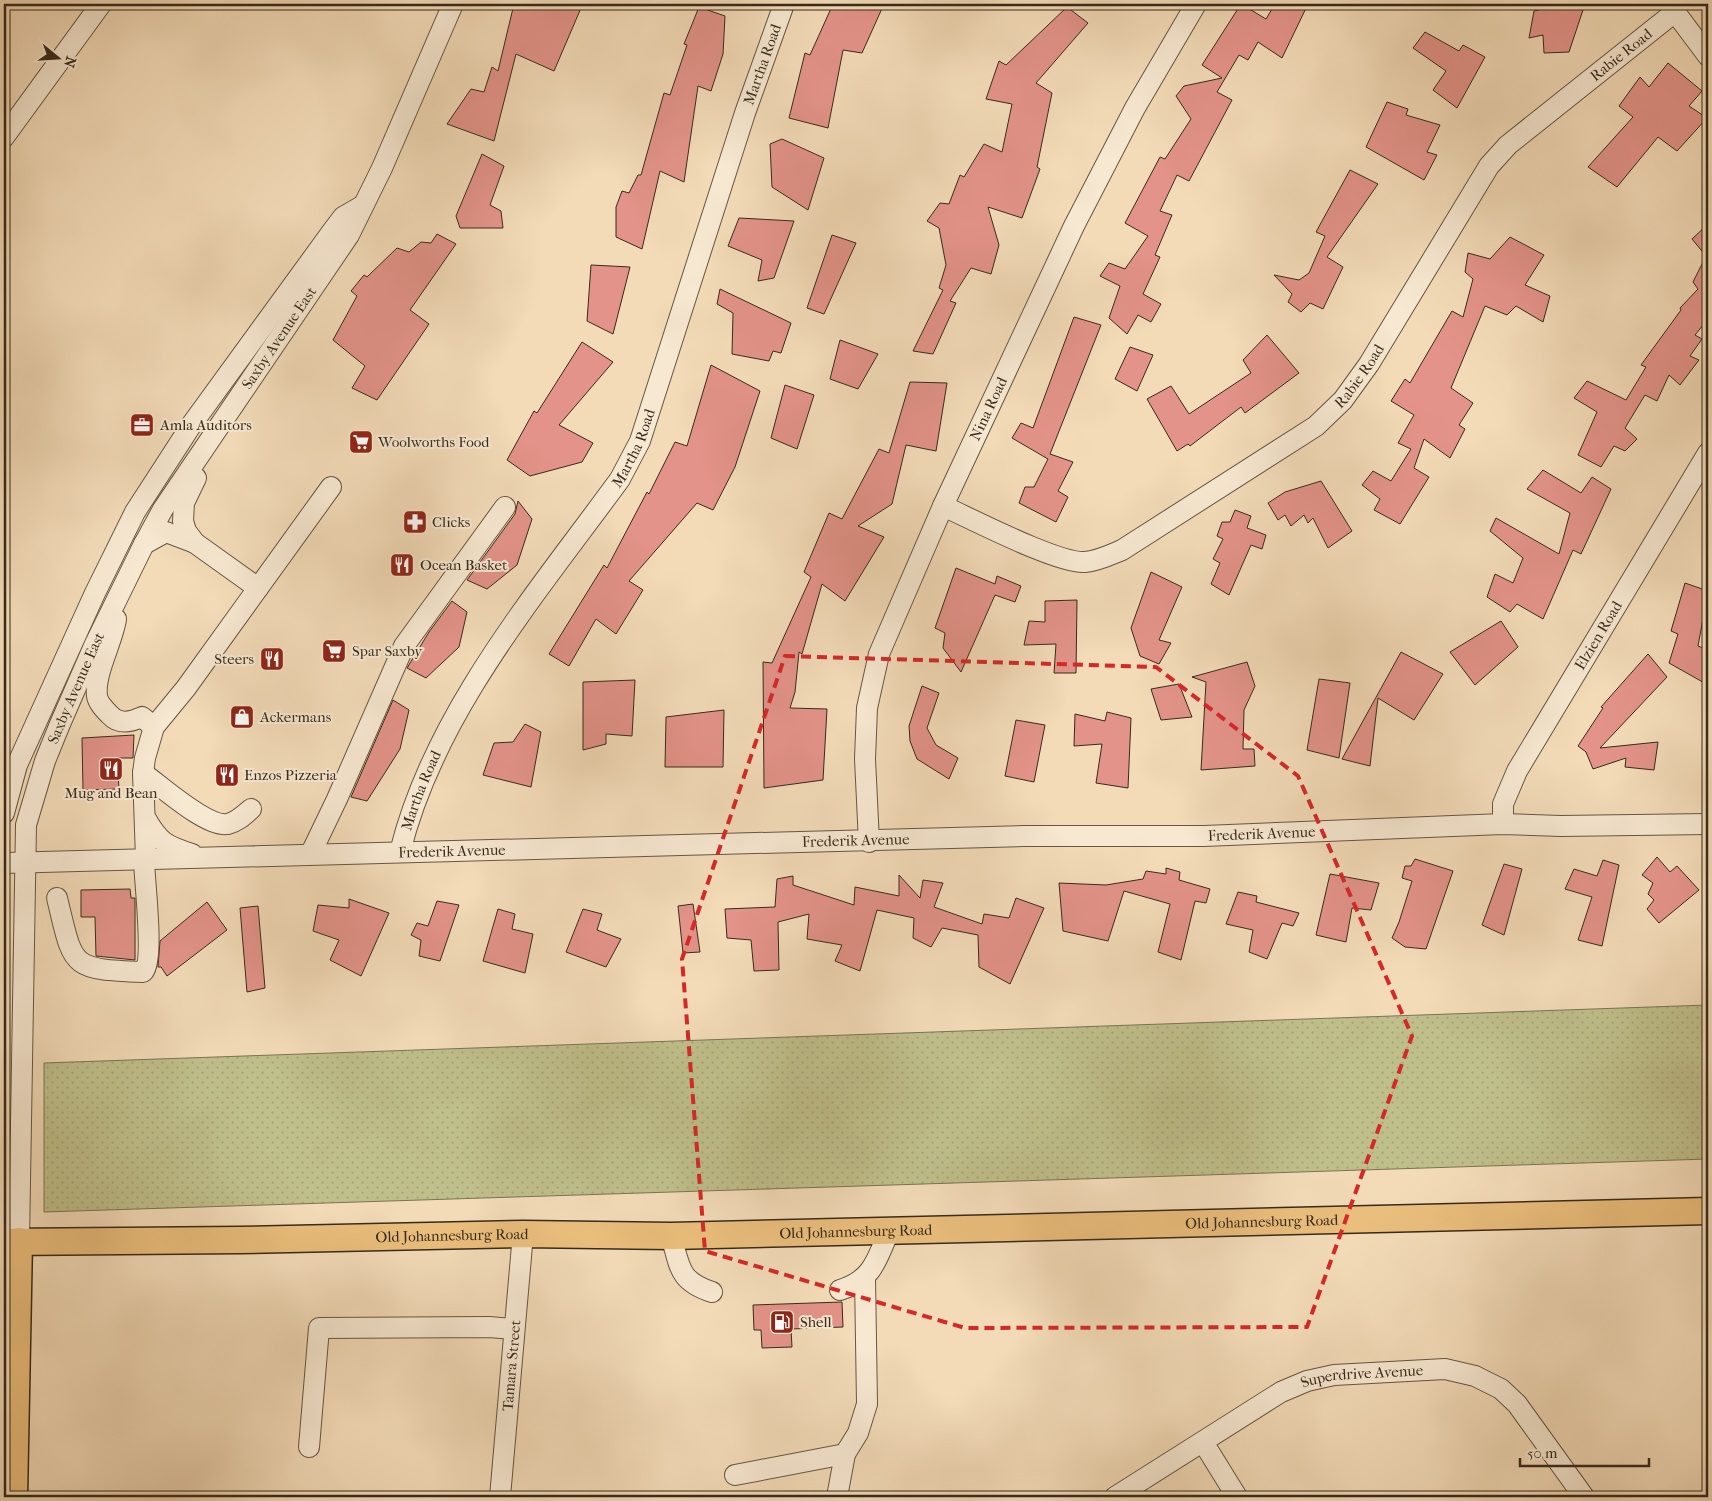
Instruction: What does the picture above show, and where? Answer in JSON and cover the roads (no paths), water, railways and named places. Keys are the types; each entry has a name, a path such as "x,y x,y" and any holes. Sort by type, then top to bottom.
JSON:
{"main road":[{"name":"Old Johannesburg Road","path":"11,1241 240,1240 523,1234 670,1236 1708,1211"},
{"path":"11,1241 14,1497"}],"street":[{"path":"4,136 101,4"},
{"name":"Saxby Avenue East","path":"11,1241 26,825 46,762 94,646 144,544 163,509 349,235 382,168 454,4"},
{"name":"Martha Road","path":"400,852 411,814 474,682 620,479 637,449 745,113 784,4"},
{"name":"Nina Road","path":"869,842 864,759 867,708 874,668 943,506 1099,176 1196,4"},
{"path":"1672,8 1708,56"},
{"name":"Rabie Road","path":"943,506 1046,552 1084,562 1103,558 1122,550 1316,426 1343,400 1369,364 1470,193 1489,166 1508,145 1672,8"},
{"name":"Saxby Avenue East","path":"4,813 17,765 95,593 135,512 192,424 331,233 343,217 362,206"},
{"path":"195,543 186,531 182,511 184,503 236,408 242,393"},
{"name":"Elzien Road","path":"1504,824 1504,804 1517,771 1708,453"},
{"path":"57,898 69,948 79,962 89,968 102,971 143,972 148,966 149,932 143,773 145,758 154,727 186,688 331,487"},
{"path":"311,854 404,646 505,507"},
{"path":"144,544 166,532 195,543 258,588"},
{"path":"118,595 116,621 99,678 96,695 100,703 115,720 126,722 142,717 154,727"},
{"path":"143,773 211,822 228,824 238,820 251,809"},
{"path":"145,816 158,839 165,844 208,858"},
{"path":"104,861 132,844 142,827 145,816"},
{"name":"Frederik Avenue","path":"4,863 311,854 869,842 1023,836 1204,836 1504,824 1561,826 1708,824"},
{"path":"840,1290 855,1286 874,1268 889,1231"},
{"name":"Tamara Street","path":"500,1497 513,1329 523,1234"},
{"path":"670,1236 682,1274 694,1286 712,1292"},
{"path":"837,1497 845,1454 858,1434 866,1404 866,1277"},
{"path":"309,1447 319,1328 488,1327 513,1329"},
{"name":"Superdrive Avenue","path":"1115,1497 1281,1392 1307,1381 1334,1375 1446,1370 1475,1376 1501,1389 1512,1399 1584,1497"},
{"path":"1203,1442 1238,1497"},
{"path":"735,1475 845,1454"}],"place":[{"name":"Amla Auditors","path":"142,425"},
{"name":"Woolworths Food","path":"361,442"},
{"name":"Clicks","path":"415,522"},
{"name":"Ocean Basket","path":"402,565"},
{"name":"Spar Saxby","path":"334,651"},
{"name":"Steers","path":"272,659"},
{"name":"Ackermans","path":"242,717"},
{"name":"Mug and Bean","path":"111,769"},
{"name":"Enzos Pizzeria","path":"227,775"},
{"name":"Shell","path":"782,1322"}]}
